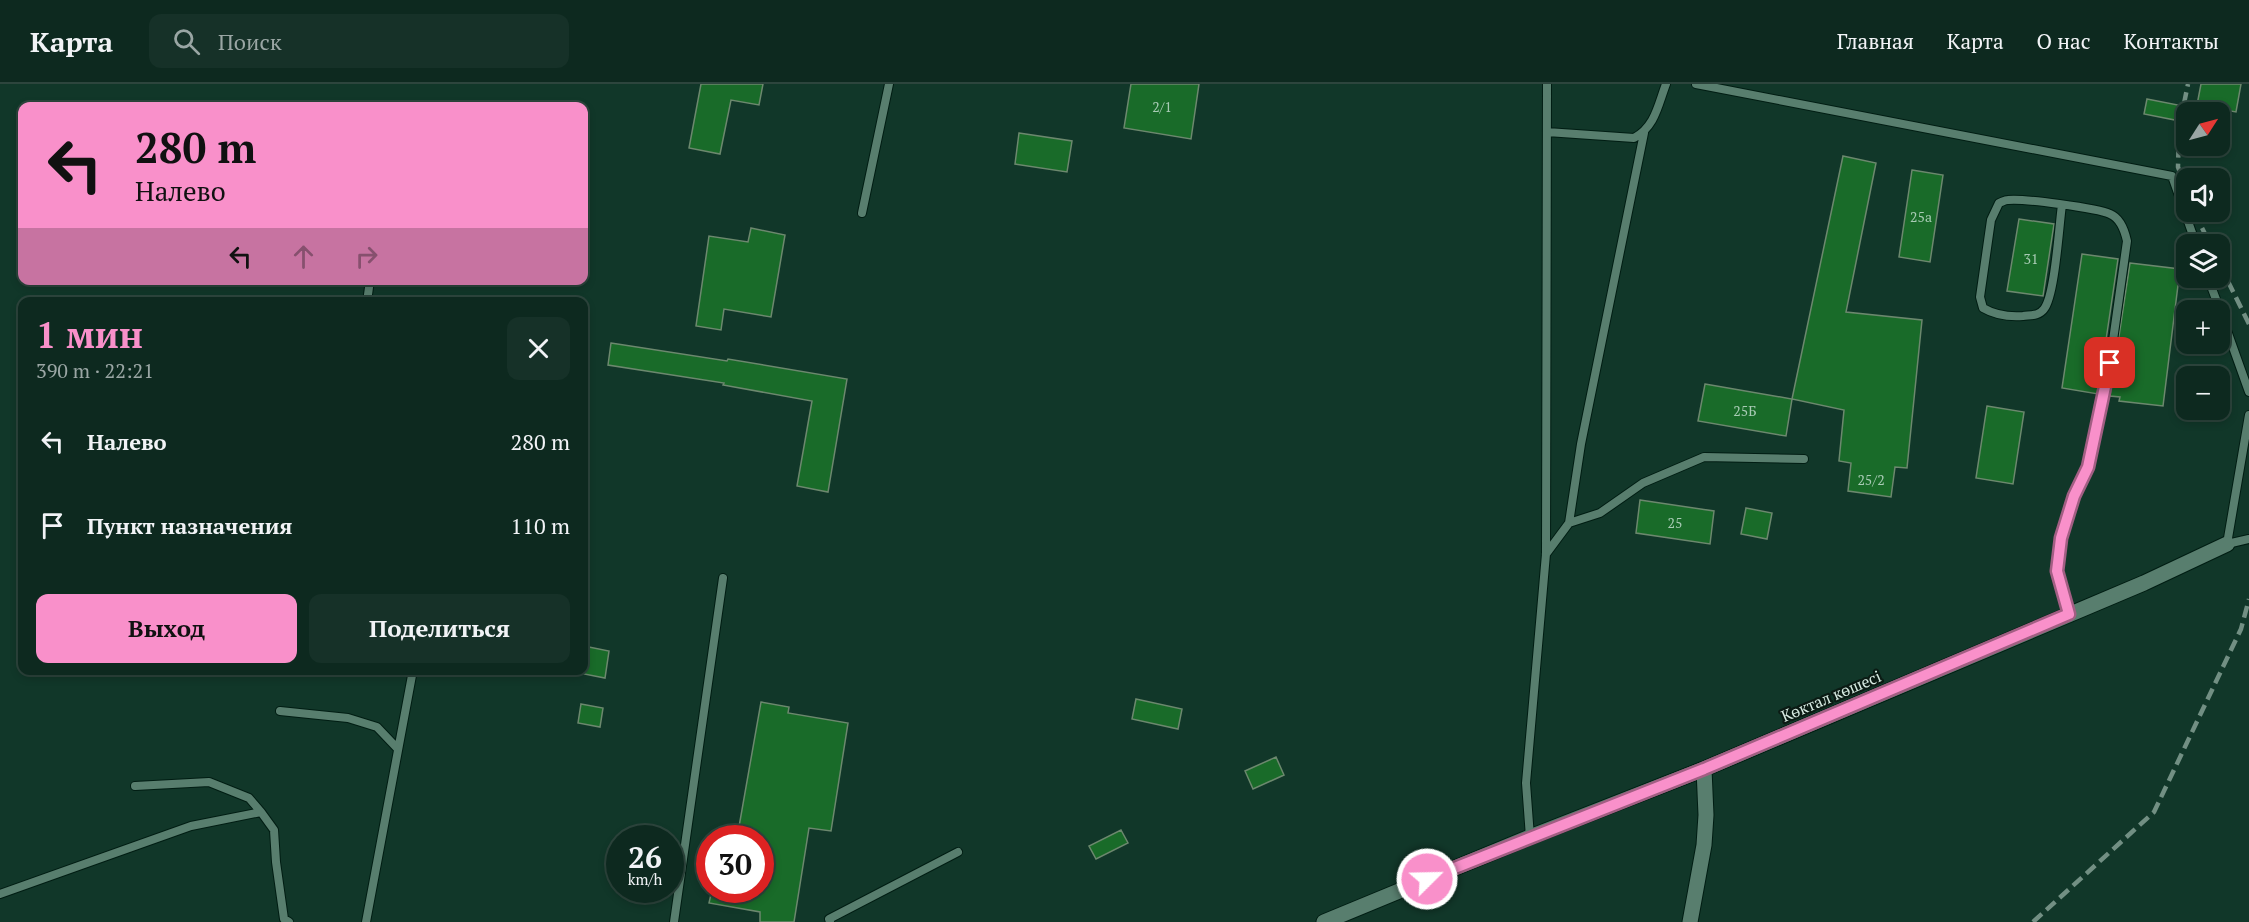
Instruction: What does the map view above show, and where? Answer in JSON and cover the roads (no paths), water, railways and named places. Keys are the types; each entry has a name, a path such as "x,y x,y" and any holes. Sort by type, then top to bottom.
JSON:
{"street":[{"name":"Көктал көшесі","path":"1324,922 1530,837 1704,769 2144,583 2228,544"},
{"path":"1690,922 1704,846 1706,815 1704,769"}],"lane":[{"path":"862,213 889,84"},
{"path":"1530,837 1526,783 1546,554 1547,84"},
{"path":"1547,132 1634,138 1644,133 1651,125 1666,84"},
{"path":"1696,84 2172,176 2192,234"},
{"path":"1546,554 1569,523 1581,444 1644,133"},
{"path":"2061,205 2051,291 2045,309 2037,314 2013,317 1990,312 1983,308 1980,297 1991,220 1999,203 2009,199 2085,207 2112,214 2124,230 2127,241 2107,383 2088,467 2074,496 2061,538 2057,571 2069,614"},
{"path":"2230,339 2249,392"},
{"path":"2249,415 2228,544 2249,539"},
{"path":"1569,523 1600,513 1643,483 1704,457 1804,459"},
{"path":"674,922 723,578"},
{"path":"366,922 412,675"},
{"path":"280,711 348,718 368,724 377,727 397,748"},
{"path":"135,786 209,783 249,798 274,830 284,919 289,922"},
{"path":"1,891 191,826 261,812"},
{"path":"830,922 829,919 958,852"}],"railway":[{"path":"2178,168 2179,128 2188,84"},
{"path":"2199,222 2205,234"},
{"path":"2230,285 2249,324"},
{"path":"2033,922 2154,812 2241,629 2249,599"}]}
